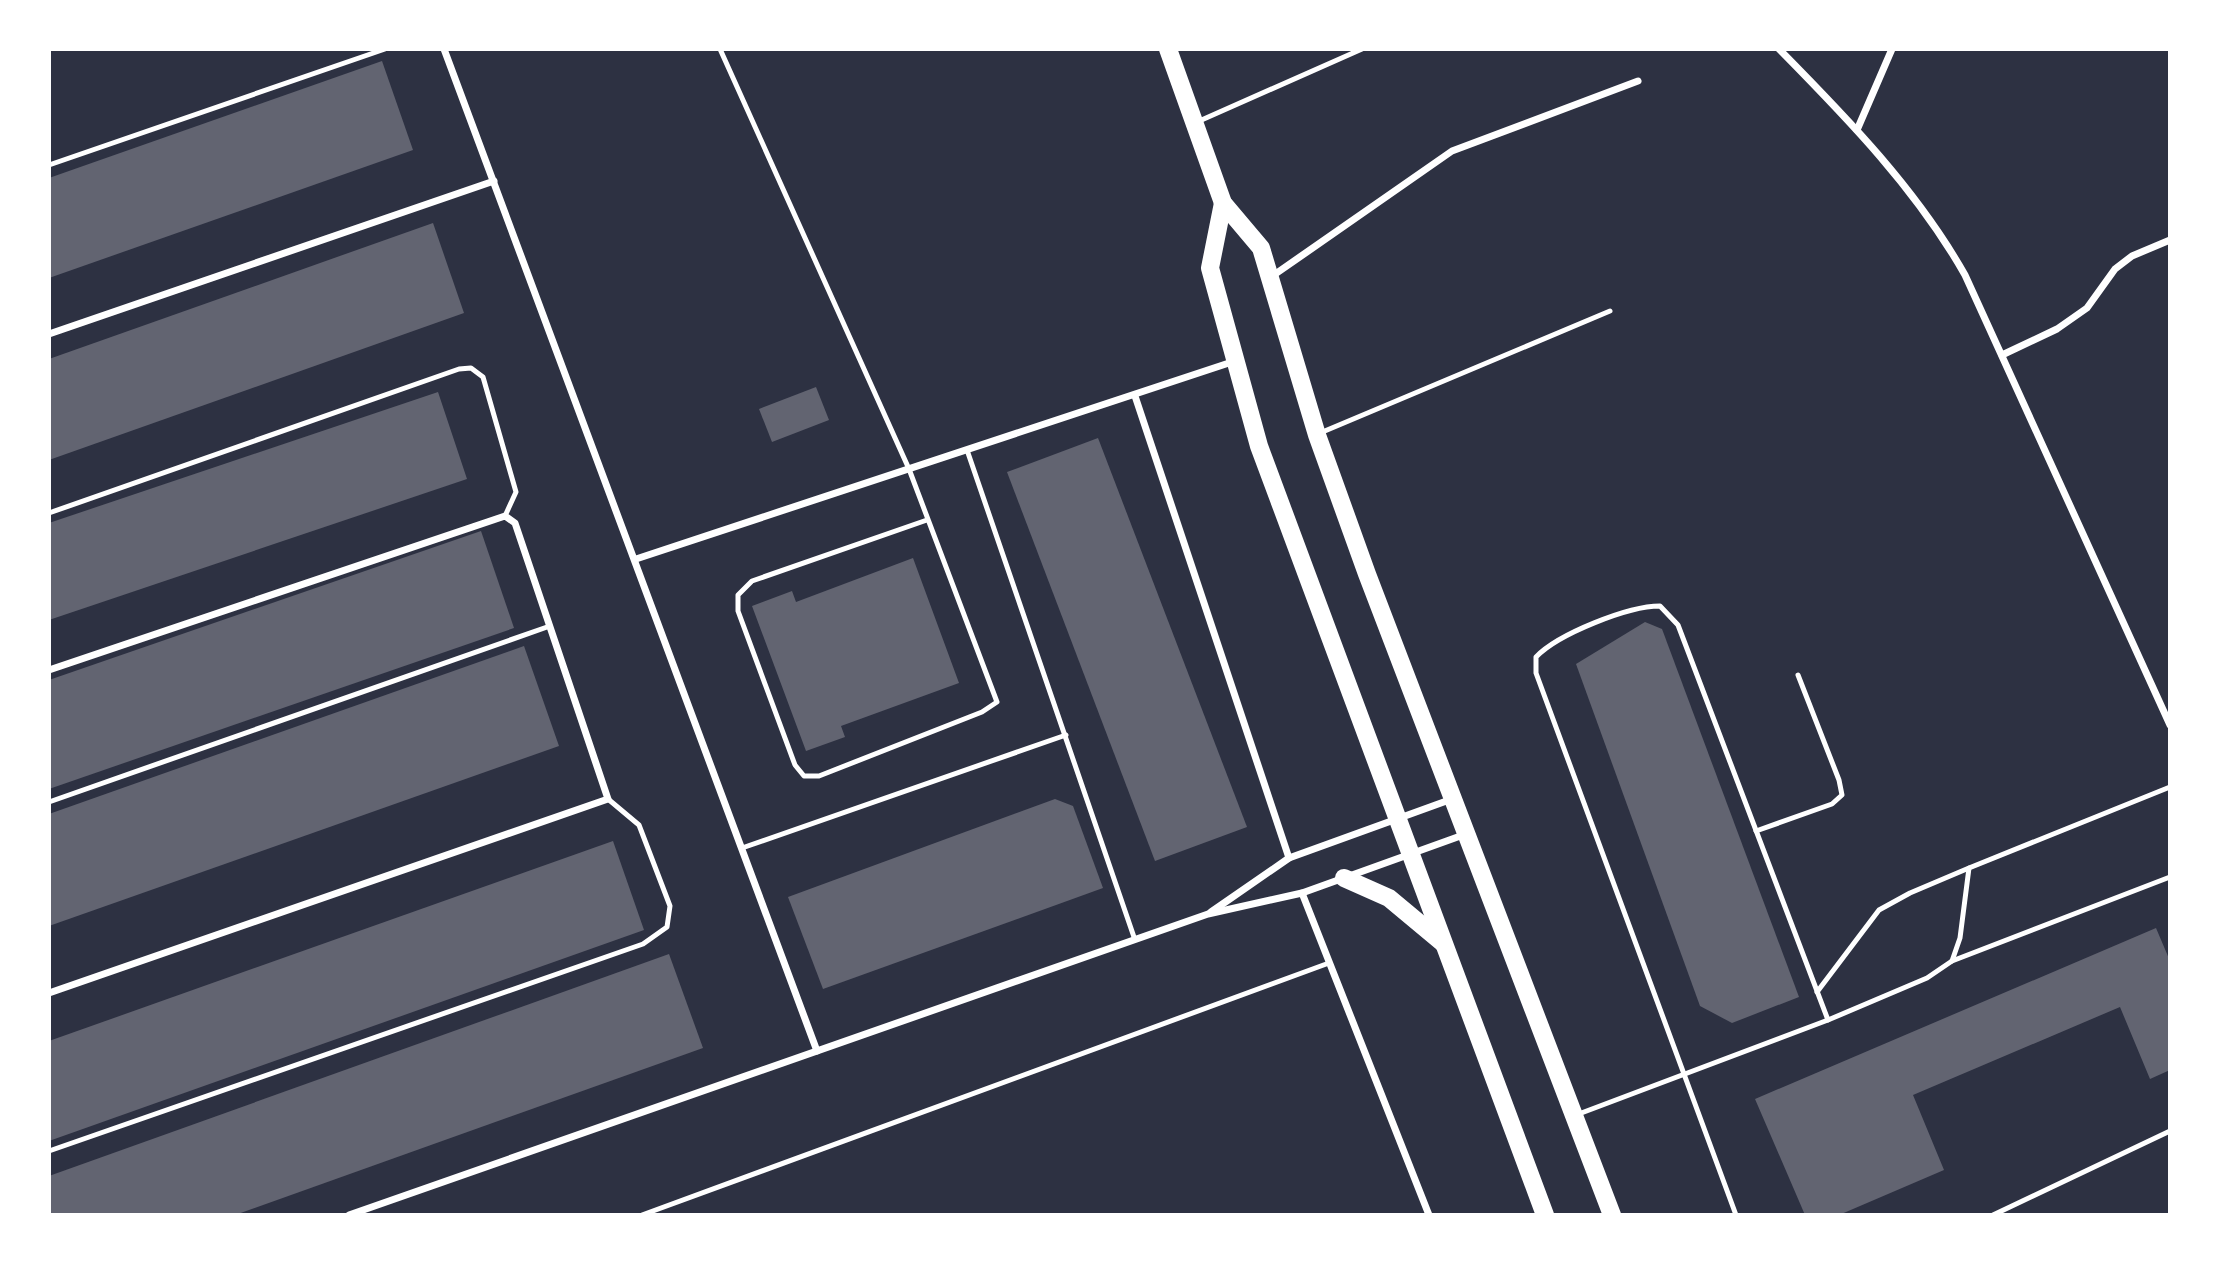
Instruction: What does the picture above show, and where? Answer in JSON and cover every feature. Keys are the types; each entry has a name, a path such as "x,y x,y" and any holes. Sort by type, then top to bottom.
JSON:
{"main road":[{"path":"1168,49 1223,203 1261,248 1317,435 1612,1215"},
{"path":"1223,203 1210,268 1259,446 1545,1215"},
{"path":"1344,878 1388,898 1443,943"}],"street":[{"path":"444,49 817,1051"},
{"path":"1779,49 1857,130 1938,228 1965,275 2170,725"},
{"path":"1857,130 1892,49"},
{"path":"1270,277 1452,151 1638,81"},
{"path":"49,334 494,181"},
{"path":"2002,355 2057,329 2087,309 2115,269 2133,256 2169,240 2170,251"},
{"path":"636,559 1236,361"},
{"path":"1135,396 1289,858"},
{"path":"49,670 505,516 515,523 608,799 49,993"},
{"path":"1208,914 1289,858 1453,799"},
{"path":"349,1215 1208,914 1301,893 1466,834"},
{"path":"1301,893 1429,1215"}],"lane":[{"path":"49,165 385,49"},
{"path":"720,49 909,470 997,702 982,712 819,776 804,776 790,753 738,611 738,594 752,581 927,520"},
{"path":"1194,123 1362,49"},
{"path":"1317,435 1609,311"},
{"path":"49,513 459,369 471,368 483,377 516,492 505,516"},
{"path":"967,450 1135,940"},
{"path":"1736,1215 1686,1073 1535,673 1536,657 1548,644 1642,606 1660,606 1678,625 1828,1020"},
{"path":"49,802 550,626"},
{"path":"1756,831 1832,804 1842,795 1839,780 1798,675"},
{"path":"742,848 1066,735"},
{"path":"1818,992 1879,910 1910,893 1969,868 2170,787"},
{"path":"49,1151 643,944 667,927 670,906 639,825 608,799"},
{"path":"1952,961 1960,938 1969,868"},
{"path":"1573,1116 1828,1020 1927,978 1952,961 2170,877"},
{"path":"642,1215 1329,962"},
{"path":"1993,1215 2170,1131"}],"building":[{"path":"382,61 413,150 49,278 49,178"},
{"path":"433,223 464,313 49,460 49,359"},
{"path":"816,387 829,420 772,442 759,409"},
{"path":"438,392 467,479 49,620 49,523"},
{"path":"1098,438 1247,827 1155,861 1007,472"},
{"path":"481,531 514,628 49,789 49,680"},
{"path":"913,558 959,683 841,726 845,737 806,751 752,606 792,591 796,602"},
{"path":"1645,622 1662,629 1799,997 1732,1023 1700,1006 1576,664"},
{"path":"524,646 559,746 49,926 49,814"},
{"path":"1055,799 1073,806 1103,888 823,989 788,897"},
{"path":"613,841 644,930 49,1141 49,1041"},
{"path":"2156,928 2170,961 2170,1070 2150,1079 2120,1007 1913,1095 1944,1170 1839,1215 1805,1215 1755,1099"},
{"path":"669,954 703,1048 235,1215 49,1215 49,1176"}]}
